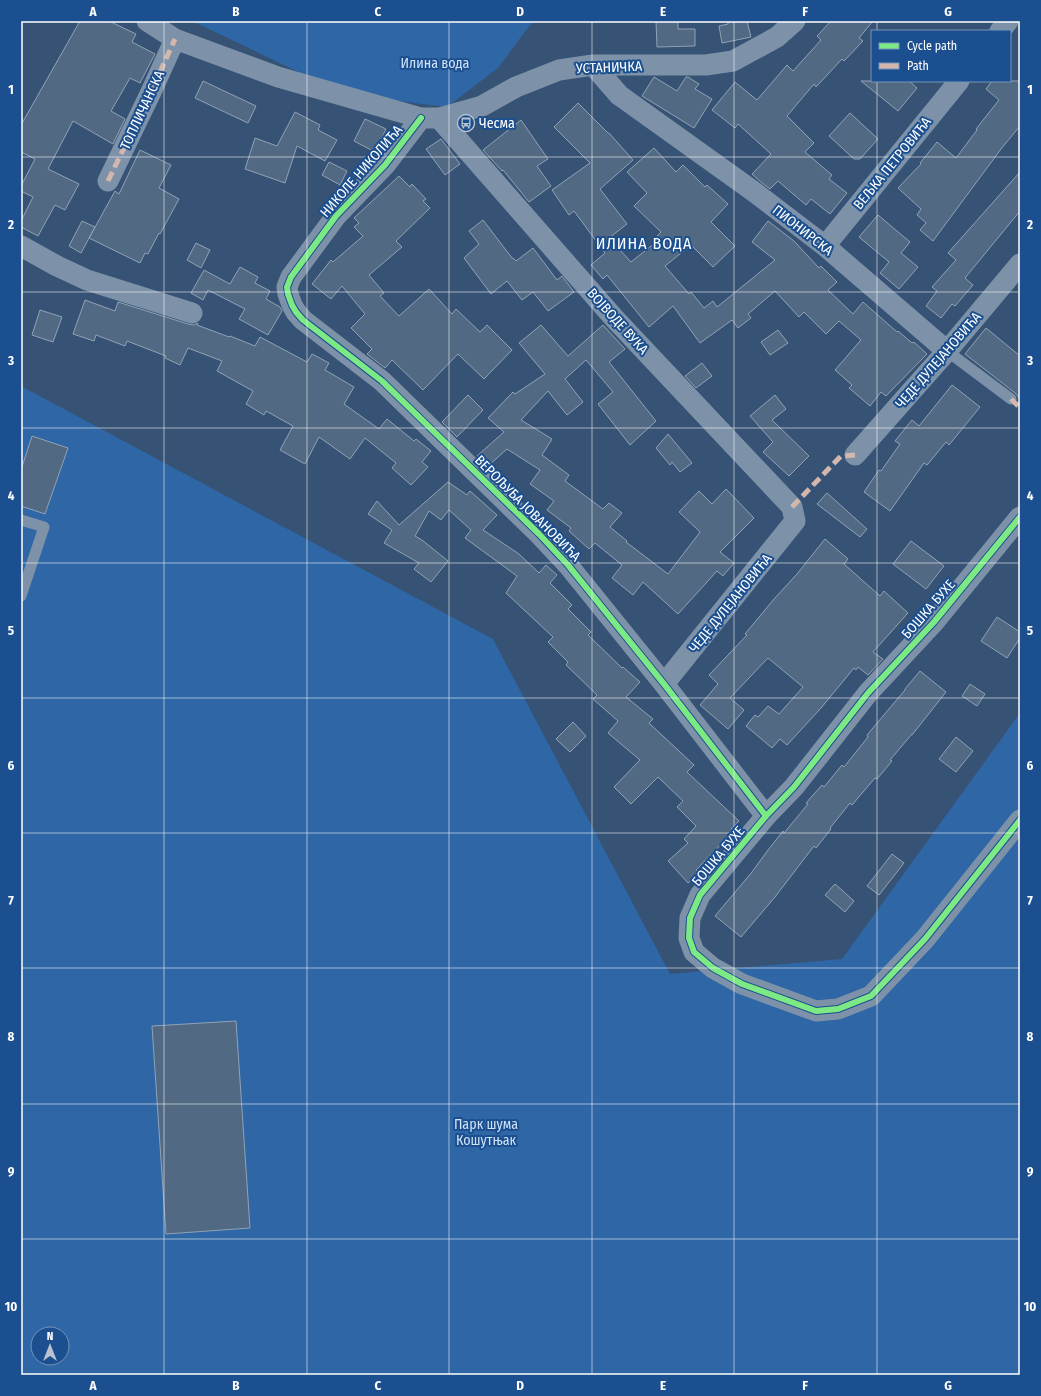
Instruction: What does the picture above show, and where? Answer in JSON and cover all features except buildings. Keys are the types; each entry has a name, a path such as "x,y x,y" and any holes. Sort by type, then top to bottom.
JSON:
{"street":[{"path":"147,21 175,39 278,77 430,118"},
{"name":"УСТАНИЧКА","path":"430,118 482,106 516,86 559,70 593,64 706,65 733,61 776,36 795,21"},
{"path":"1001,30 1008,21"},
{"name":"ТОПЛИЧАНСКА","path":"108,180 175,39"},
{"name":"ПИОНИРСКА","path":"593,64 619,95 753,191 825,246 947,351"},
{"name":"ВЕЉКА ПЕТРОВИЋА","path":"825,246 958,82"},
{"name":"НИКОЛЕ НИКОЛИЋА","path":"291,277 336,216 430,118"},
{"name":"ВОЈВОДЕ ВУКА","path":"430,118 614,318 792,507 795,521"},
{"path":"21,246 57,266 87,280 192,313"},
{"name":"ЧЕДЕ ДУЛЕЈАНОВИЋА","path":"855,455 947,351 1020,264"},
{"name":"ВЕРОЉУБА ЈОВАНОВИЋА","path":"291,277 287,287 288,294 296,312 304,320 382,381 539,534 568,565 664,684 766,816"},
{"name":"БОШКА БУХЕ","path":"1020,517 934,622 868,693 794,787 766,816 700,895 690,918 689,938 694,952 713,968 742,984 816,1011 838,1009 871,996 925,939 1020,820"},
{"name":"ЧЕДЕ ДУЛЕЈАНОВИЋА","path":"664,684 795,521"}],"lane":[{"name":"ПИОНИРСКА","path":"947,351 1011,399"},
{"path":"21,520 44,527 21,596"}],"green space":[{"name":"Илина вода","path":"192,21 533,21 498,68 447,107 398,101 307,76"},
{"name":"Парк шума Кошутњак","path":"21,386 493,639 670,974 842,959 1020,713 1020,1375 21,1375"}],"marked path":[{"path":"108,181 175,39"},
{"path":"1011,399 1020,408"},
{"path":"792,507 841,456 855,455"}],"cycle path":[{"path":"421,118 385,165 336,216 291,277 287,287 292,305 303,320 382,381 539,534 568,565 664,684 766,816"},
{"path":"1020,517 934,622 868,693 794,787 766,816 700,895 690,918 689,938 694,952 713,968 742,984 816,1011 838,1009 871,996 925,939 1020,820"}],"place":[{"name":"Чесма","path":"466,123"}],"district":[{"name":"ИЛИНА ВОДА","path":"644,243"}]}
